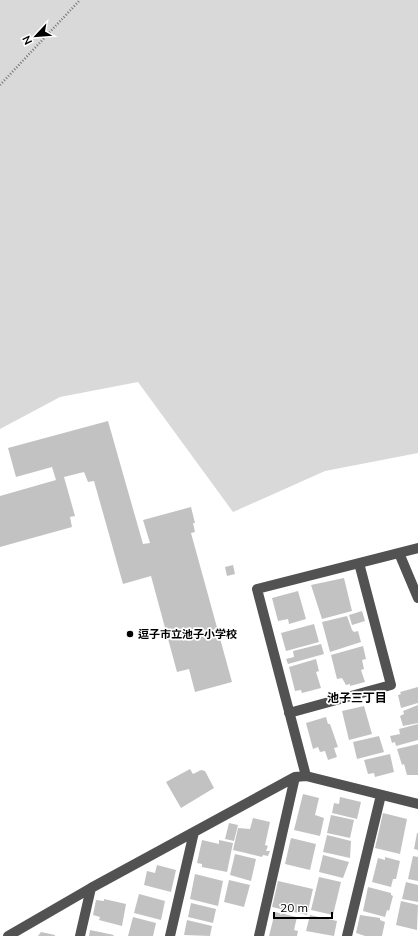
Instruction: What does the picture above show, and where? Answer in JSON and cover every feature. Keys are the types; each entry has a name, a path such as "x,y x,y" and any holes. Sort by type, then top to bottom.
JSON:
{"street":[{"path":"306,776 257,589 418,548"},
{"path":"399,553 418,598"},
{"path":"289,713 391,685 359,563"},
{"path":"8,936 91,888 295,778 306,776 418,804"},
{"path":"259,936 295,778"},
{"path":"347,936 381,795"},
{"path":"170,936 194,832"},
{"path":"80,936 91,888"}],"path":[{"path":"0,85 80,0"}],"shaded area":[{"path":"0,0 418,0 418,453 325,471 233,512 138,382 60,397 0,429"}],"building":[{"path":"108,421 143,544 150,543 143,520 191,507 195,523 193,523 195,532 191,533 232,682 195,692 189,669 177,672 151,576 123,584 94,481 88,482 84,472 64,477 75,516 70,517 72,527 0,547 0,496 56,480 52,467 16,477 8,448"},
{"path":"233,565 235,574 227,576 225,567"},
{"path":"344,578 352,611 322,619 311,585"},
{"path":"298,591 306,619 289,624 288,619 278,621 272,598"},
{"path":"362,611 365,621 352,625 349,615"},
{"path":"347,616 352,630 354,632 358,631 361,642 330,652 322,622"},
{"path":"314,624 319,642 286,651 281,633"},
{"path":"321,644 324,654 288,664 286,659 294,657 293,651"},
{"path":"363,646 366,659 362,660 364,669 361,670 365,682 350,686 350,684 346,685 342,678 337,679 331,655"},
{"path":"316,659 319,671 316,672 321,688 302,693 301,690 295,691 289,667"},
{"path":"418,687 418,703 401,708 398,695 401,694 400,692"},
{"path":"418,705 418,723 403,726 400,716 404,714 403,711"},
{"path":"364,706 372,734 349,740 342,711"},
{"path":"326,717 338,747 334,748 337,757 328,760 325,751 320,752 318,747 313,749 306,723"},
{"path":"418,724 418,740 396,746 395,742 392,743 390,736 400,734 399,729"},
{"path":"379,736 384,752 357,759 353,742"},
{"path":"418,744 418,775 407,775 397,749"},
{"path":"390,754 394,772 375,777 374,773 368,774 364,760"},
{"path":"190,769 193,774 201,770 205,771 214,788 181,808 166,782"},
{"path":"303,794 319,798 315,815 324,818 320,836 294,830"},
{"path":"340,797 361,802 357,819 332,813 334,803 339,804"},
{"path":"383,813 407,819 400,854 375,848"},
{"path":"331,815 354,820 350,838 327,833"},
{"path":"253,818 270,822 265,845 268,846 266,851 270,851 268,856 263,855 262,857 233,850 238,828 250,829"},
{"path":"229,823 238,825 234,841 225,839"},
{"path":"418,833 418,850 414,849"},
{"path":"327,835 351,841 350,858 323,852"},
{"path":"291,838 316,844 310,870 285,864"},
{"path":"202,840 219,844 219,840 233,843 227,872 202,867 202,864 197,863"},
{"path":"235,854 256,859 251,881 230,875"},
{"path":"323,855 349,862 343,878 319,872"},
{"path":"413,856 418,857 418,881 408,879"},
{"path":"385,857 400,861 396,879 393,879 391,887 372,882 378,858 385,860"},
{"path":"157,865 176,870 171,892 144,885 147,871 155,873"},
{"path":"195,874 223,881 218,906 190,899"},
{"path":"319,877 341,882 333,915 311,910"},
{"path":"229,880 250,885 244,907 224,902"},
{"path":"278,881 313,889 307,915 272,907"},
{"path":"406,882 418,885 418,902 402,899"},
{"path":"368,887 391,893 393,896 389,911 387,910 385,917 363,911"},
{"path":"139,894 165,901 161,920 134,913"},
{"path":"104,899 126,904 122,926 99,920 100,917 93,915 96,900 104,901"},
{"path":"401,901 418,905 417,930 396,925"},
{"path":"191,903 216,909 213,923 188,917"},
{"path":"275,912 297,917 294,930 298,931 297,936 269,936"},
{"path":"310,915 337,921 334,936 306,931"},
{"path":"360,915 380,918 380,920 385,922 382,936 365,936 356,933"},
{"path":"133,917 156,923 153,936 128,936"},
{"path":"187,920 212,926 210,936 184,935"},
{"path":"90,930 114,935 89,936"},
{"path":"41,932 55,935 55,936 38,936"}],"place":[{"name":"逗子市立池子小学校","path":"130,634"}],"district":[{"name":"池子三丁目","path":"357,698"}]}
